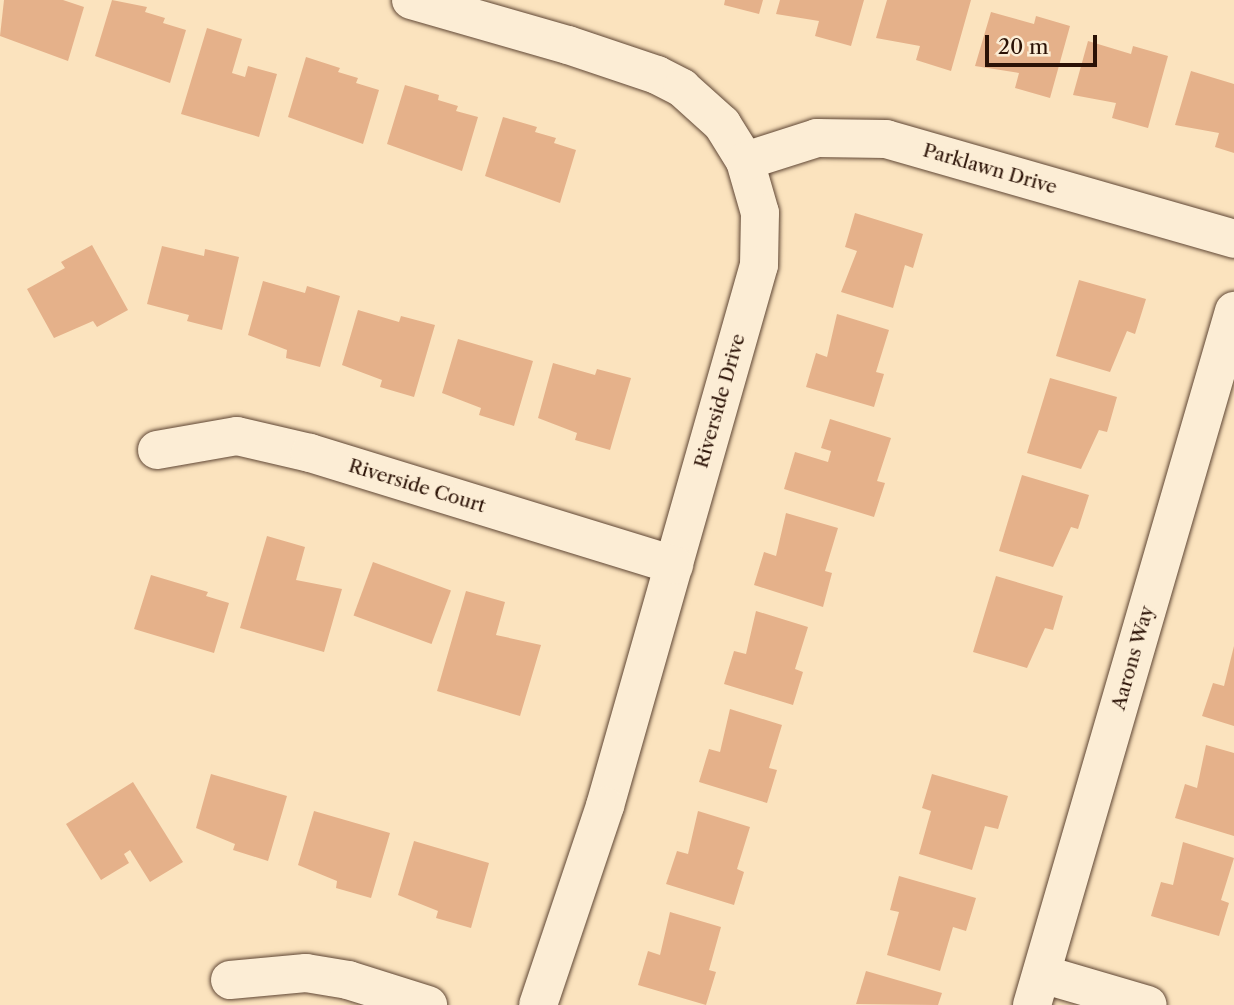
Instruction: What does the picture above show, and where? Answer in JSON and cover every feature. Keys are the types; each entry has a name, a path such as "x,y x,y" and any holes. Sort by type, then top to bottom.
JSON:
{"street":[{"name":"Riverside Drive","path":"411,0 657,75 703,105 745,161 760,213 759,265 605,806 538,1005"},
{"name":"Parklawn Drive","path":"745,161 817,138 886,139 1234,239"},
{"name":"Aarons Way","path":"1037,989 1234,311"},
{"name":"Riverside Court","path":"157,450 237,436 310,453 674,565"},
{"path":"230,980 306,973 428,1005"},
{"path":"1037,989 1148,1005"}],"building":[{"path":"4,0 63,0 84,7 68,61 0,36"},
{"path":"112,0 147,7 145,12 165,18 163,23 186,30 170,83 95,56"},
{"path":"725,0 763,0 759,14 724,5"},
{"path":"780,0 864,0 851,46 815,36 819,21 776,14"},
{"path":"887,0 971,0 951,71 916,60 920,46 876,38"},
{"path":"991,12 1034,24 1036,16 1070,26 1050,98 1015,88 1019,73 975,66"},
{"path":"207,28 242,39 232,73 245,77 248,66 277,74 259,137 181,114"},
{"path":"1088,41 1131,54 1133,46 1168,56 1148,128 1112,118 1116,103 1073,95"},
{"path":"306,57 340,68 338,72 358,78 356,83 379,90 363,144 288,117"},
{"path":"1191,71 1234,84 1234,153 1215,147 1219,133 1175,125"},
{"path":"405,85 439,95 438,100 458,106 456,111 478,117 462,171 387,144"},
{"path":"503,117 537,127 535,132 556,138 554,143 576,150 560,203 485,176"},
{"path":"855,213 923,234 913,268 905,265 893,308 841,292 857,251 845,247"},
{"path":"92,245 128,310 97,327 93,321 54,338 27,289 65,268 61,262"},
{"path":"162,246 204,256 205,249 239,257 222,330 187,321 189,315 147,304"},
{"path":"1079,280 1146,299 1135,334 1127,331 1110,372 1056,356"},
{"path":"263,281 305,293 307,286 340,296 320,367 286,358 287,350 248,335"},
{"path":"358,310 399,322 401,316 435,325 414,397 380,387 382,380 342,365"},
{"path":"837,314 889,330 876,372 884,374 874,407 806,387 816,353 827,357"},
{"path":"458,339 533,361 514,426 479,415 481,408 442,393"},
{"path":"553,363 595,375 597,369 631,378 610,450 575,440 577,433 538,418"},
{"path":"1050,378 1117,397 1107,432 1099,430 1081,469 1027,453"},
{"path":"830,419 891,438 877,481 885,483 874,517 784,489 795,452 828,462 831,451 821,448"},
{"path":"1022,475 1089,495 1078,529 1071,527 1053,567 999,551"},
{"path":"786,513 838,528 825,571 832,573 823,607 754,585 764,552 776,556"},
{"path":"267,536 305,547 296,580 342,589 324,652 240,628"},
{"path":"373,562 451,590 431,644 354,616"},
{"path":"151,575 208,592 206,596 229,603 214,653 134,629"},
{"path":"996,576 1063,596 1053,630 1045,628 1027,668 973,652"},
{"path":"466,591 505,602 496,635 541,645 520,716 437,691"},
{"path":"756,611 808,627 795,669 803,672 793,705 724,684 734,651 746,654"},
{"path":"1234,646 1234,726 1202,716 1213,683 1224,686"},
{"path":"730,709 782,725 769,768 777,770 767,803 699,782 709,749 720,752"},
{"path":"1206,745 1234,753 1234,836 1175,818 1185,784 1197,788"},
{"path":"211,774 287,796 268,861 233,850 235,844 196,828"},
{"path":"932,774 1008,796 998,829 985,826 972,870 919,854 931,811 922,808"},
{"path":"133,782 183,862 150,882 130,850 124,854 129,863 101,880 66,824"},
{"path":"314,811 390,833 371,898 336,888 337,881 298,865"},
{"path":"698,811 750,827 737,869 744,872 734,905 666,884 677,851 688,854"},
{"path":"414,841 489,863 471,928 436,918 438,911 398,895"},
{"path":"1183,842 1234,858 1221,900 1229,903 1219,936 1151,916 1161,882 1173,885"},
{"path":"899,876 976,898 966,931 953,927 940,971 887,955 899,912 890,910"},
{"path":"670,912 721,927 709,970 716,972 706,1005 638,985 648,951 660,955"},
{"path":"866,971 942,993 938,1005 856,1004"}]}
